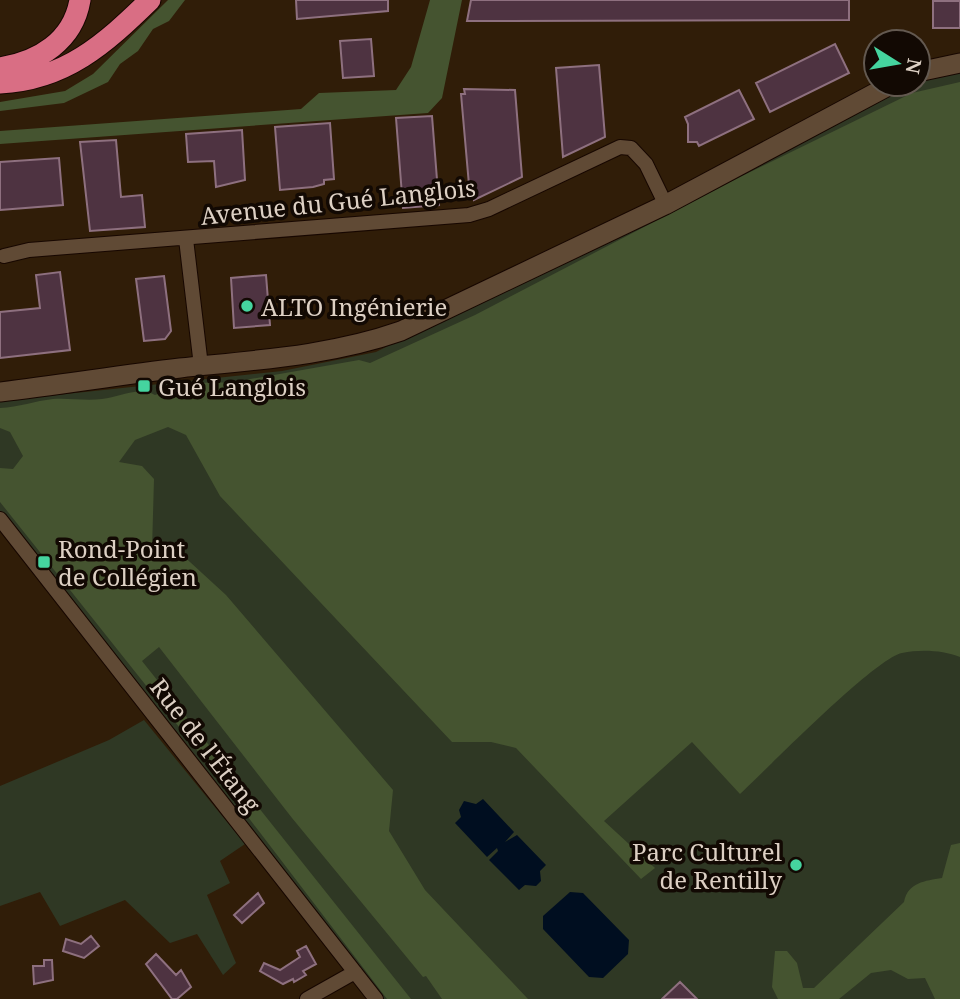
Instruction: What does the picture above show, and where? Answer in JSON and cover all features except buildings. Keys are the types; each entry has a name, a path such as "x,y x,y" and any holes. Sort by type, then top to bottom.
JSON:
{"highway":[{"path":"0,68 37,58 59,43 75,17 80,0"},
{"path":"0,83 45,77 83,59 117,33 149,0"}],"main road":[{"path":"932,69 960,63"},
{"path":"0,392 317,354 368,343 401,331 578,244 665,205 727,169 864,98"},
{"path":"578,244 662,197 727,169"}],"street":[{"name":"Avenue du Gué Langlois","path":"4,256 29,250 469,215 489,209 620,147 631,148 646,164 662,197"},
{"name":"Avenue du Gué Langlois","path":"187,239 201,366"},
{"name":"Rue de l'Étang","path":"0,519 376,999"},
{"path":"307,999 355,972"}],"green space":[{"path":"168,0 185,0 169,21 153,29 138,51 120,64 108,82 64,103 0,111 0,102 65,91 93,74"},
{"path":"430,0 462,0 442,98 428,113 0,144 0,131 301,109 319,93 396,90 411,67"},
{"path":"960,70 960,999 382,999 184,741 0,512 0,401 282,371 376,352 884,98 932,98 932,77"},
{"path":"960,82 960,657 924,651 902,653 888,660 846,694 740,794 692,742 604,821 655,868 641,879 516,748 491,742 452,742 220,496 186,435 168,427 135,440 119,462 142,466 154,479 152,550 162,558 178,551 226,595 393,790 389,831 425,890 528,999 442,999 426,976 423,977 292,818 159,647 142,661 411,999 387,999 187,737 0,502 0,468 13,469 23,456 10,432 0,428 0,408 53,399 102,399 136,392 155,395 200,383 228,383 359,360 370,363 475,315 742,176 902,98 932,98 932,88"},
{"path":"144,720 245,844 220,861 230,883 207,895 236,963 223,975 197,934 170,943 125,900 60,926 40,892 0,906 0,786 109,740"},
{"path":"960,843 960,999 935,999 925,978 908,979 891,970 871,973 839,999 778,999 772,987 775,951 787,951 797,963 803,988 814,988 904,902 913,886 942,878 951,845"}],"water":[{"path":"483,799 514,832 505,842 517,835 546,865 540,871 541,881 536,886 525,885 519,890 489,860 498,851 497,848 487,857 455,823 461,817 459,810 464,801 476,804"},
{"path":"570,892 583,893 629,940 628,954 603,978 589,977 543,929 543,916"}],"place":[{"name":"ALTO Ingénierie","path":"247,306"},
{"name":"Gué Langlois","path":"144,386"},
{"name":"Rond-Point de Collégien","path":"44,562"},
{"name":"Parc Culturel de Rentilly","path":"796,865"}]}
